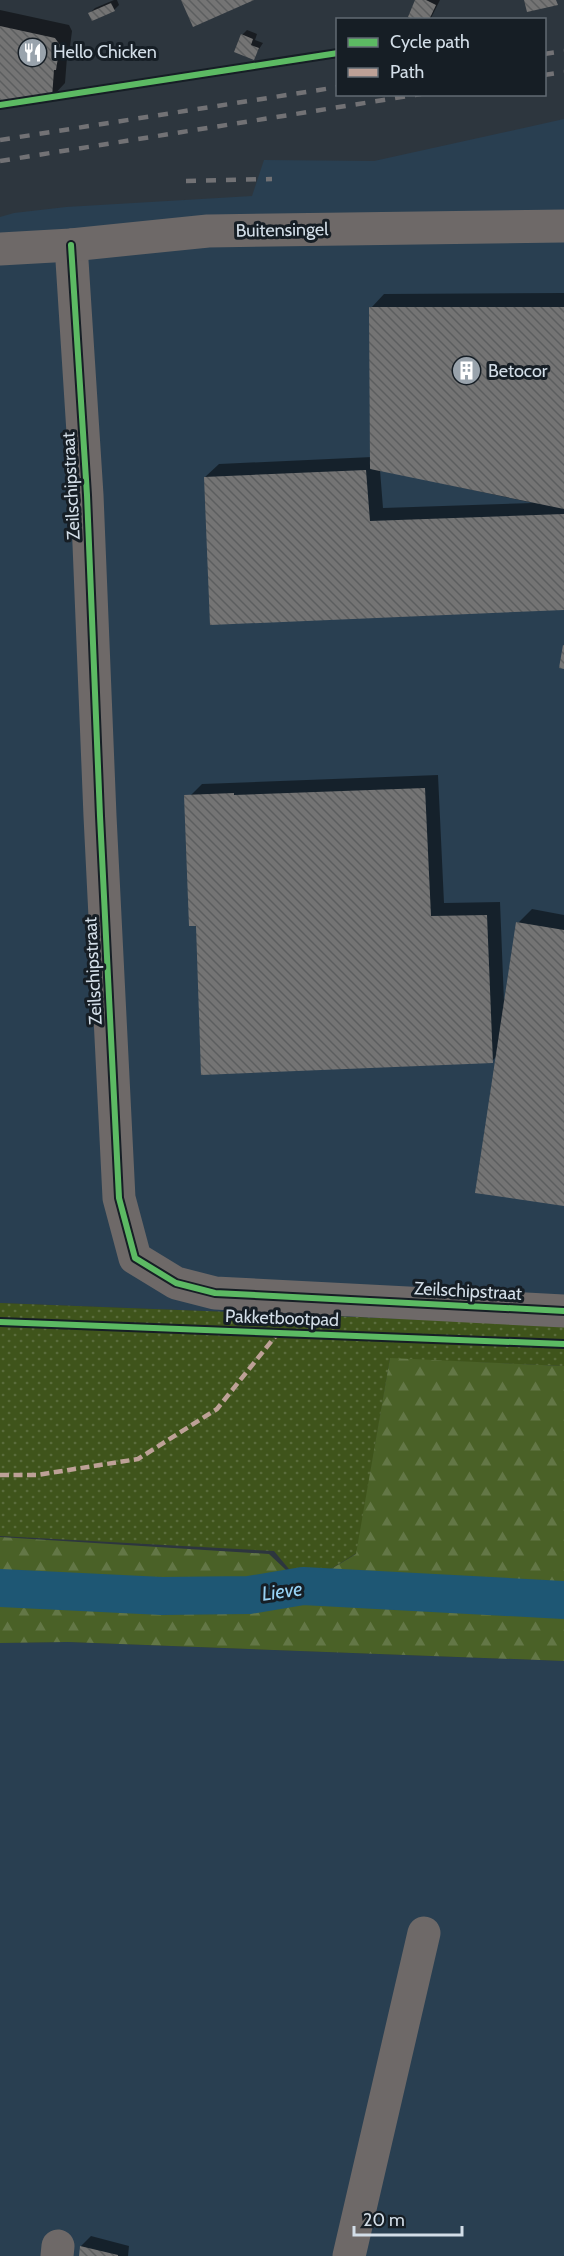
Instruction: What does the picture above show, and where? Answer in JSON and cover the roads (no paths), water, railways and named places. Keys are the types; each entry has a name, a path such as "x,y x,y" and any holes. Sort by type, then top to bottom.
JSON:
{"street":[{"name":"Buitensingel","path":"0,249 208,231 564,226"},
{"name":"Zeilschipstraat","path":"71,244 87,495 119,1198 135,1258 176,1283 215,1293 564,1311"},
{"path":"349,2256 424,1933"}],"waterway":[{"name":"Lieve","path":"0,1588 162,1596 249,1595 303,1586 564,1600"}],"railway":[{"path":"546,54 564,51"},
{"path":"546,75 564,72"},
{"path":"0,140 336,87"},
{"path":"0,161 408,96"},
{"path":"186,181 272,179"}],"place":[{"name":"Hello Chicken","path":"32,52"},
{"name":"Betocor","path":"467,371"}]}
